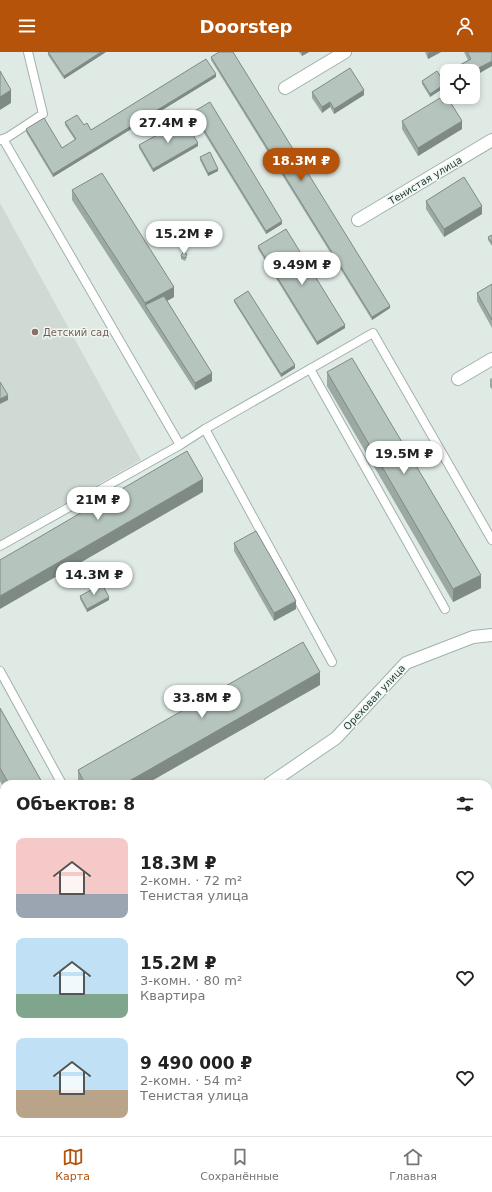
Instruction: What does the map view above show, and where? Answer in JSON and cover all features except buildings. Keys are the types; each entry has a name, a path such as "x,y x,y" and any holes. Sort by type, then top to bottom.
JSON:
{"street":[{"path":"285,88 345,52"},
{"name":"Тенистая улица","path":"358,220 492,140"},
{"path":"458,379 492,358"},
{"name":"Ореховая улица","path":"278,780 336,738 406,663 473,638 492,635"}],"lane":[{"path":"28,52 43,114 1,140 180,446"},
{"path":"0,546 180,446 205,429 374,333 492,540"},
{"path":"310,369 445,609"},
{"path":"205,429 332,662"},
{"path":"0,671 60,780"}],"shaded area":[{"name":"Детский сад","path":"0,203 141,460 0,540"}],"place":[{"name":"Детский сад","path":"35,332"}]}
